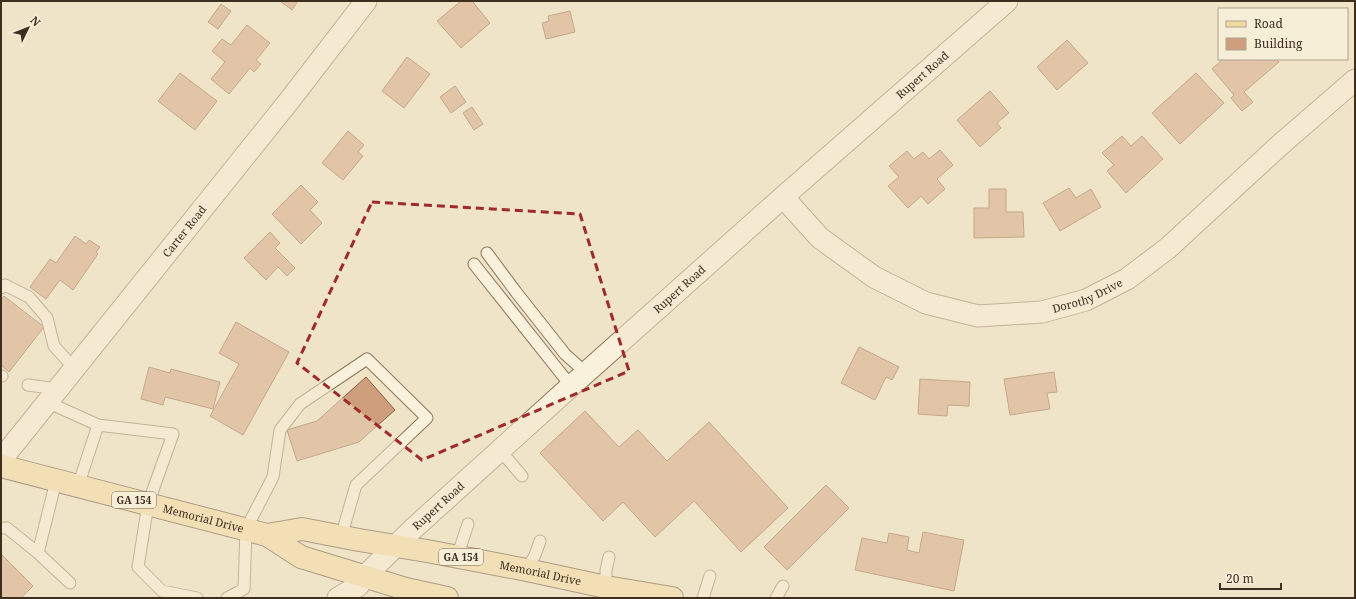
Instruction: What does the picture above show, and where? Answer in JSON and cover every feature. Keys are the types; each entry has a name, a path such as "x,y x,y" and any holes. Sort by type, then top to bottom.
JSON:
{"main road":[{"name":"Memorial Drive","path":"1,466 256,532 301,557 362,587 406,589 447,598"},
{"name":"Memorial Drive","path":"256,532 302,529 527,570 606,587 672,598"}],"street":[{"name":"Carter Road","path":"1,460 289,101 366,1"},
{"name":"Rupert Road","path":"338,598 362,587 395,546 578,379 1007,1"},
{"name":"Dorothy Drive","path":"783,197 820,238 874,277 926,303 978,316 1042,312 1086,300 1127,279 1168,248 1280,145 1355,80"}],"lane":[{"path":"487,253 565,354 578,379"},
{"path":"474,264 578,379"},
{"path":"1,288 5,285 29,297 47,318 54,346 74,368"},
{"path":"227,598 244,589 256,532 273,477 280,430 300,404 367,359 427,418 356,485 342,537"},
{"path":"28,385 52,396 98,425 174,434 148,504 138,567 162,591 197,598"},
{"path":"78,486 98,425"},
{"path":"500,450 522,476"},
{"path":"38,553 56,481"},
{"path":"457,557 468,524"},
{"path":"1,528 7,528 38,553 70,583"},
{"path":"527,570 540,541"},
{"path":"606,587 606,570 609,557"},
{"path":"703,598 710,576"},
{"path":"776,598 783,586"}],"highlighted area":[{"path":"372,202 580,214 629,371 422,460 297,363"}],"building":[{"path":"280,1 298,1 292,10"},
{"path":"461,1 472,1 490,23 461,48 437,21"},
{"path":"221,4 231,11 218,29 208,22"},
{"path":"570,11 575,32 546,39 542,23 549,21 548,16"},
{"path":"247,25 270,43 256,60 261,64 254,72 250,68 229,94 211,79 225,62 212,51 222,39 231,45"},
{"path":"1067,40 1088,63 1057,90 1037,67"},
{"path":"407,57 430,74 404,108 382,91"},
{"path":"1222,60 1277,60 1279,62 1244,92 1253,102 1242,111 1231,98 1234,95 1212,69"},
{"path":"180,73 217,101 195,130 158,101"},
{"path":"1196,73 1224,103 1180,144 1152,113"},
{"path":"455,86 466,102 451,113 440,97"},
{"path":"990,91 1009,113 997,123 1001,128 980,147 957,120"},
{"path":"472,107 483,124 474,130 463,113"},
{"path":"348,131 364,145 358,152 363,156 343,180 322,163"},
{"path":"1122,136 1131,146 1142,136 1163,159 1126,193 1107,171 1114,165 1102,153"},
{"path":"940,150 953,165 937,179 945,189 928,204 921,196 908,208 888,186 899,177 889,166 907,151 914,159 923,152 929,159"},
{"path":"301,185 318,202 310,210 322,223 301,244 272,214"},
{"path":"1069,188 1076,198 1091,189 1101,207 1060,231 1043,203"},
{"path":"989,189 1006,189 1006,212 1023,212 1024,237 974,238 974,208 989,208"},
{"path":"270,232 280,243 275,248 295,268 287,276 278,267 266,280 244,258"},
{"path":"75,236 86,244 89,240 100,247 96,252 98,254 73,290 60,280 46,299 30,287 50,259 56,263"},
{"path":"4,296 44,327 9,372 1,365 1,300"},
{"path":"236,322 289,352 243,435 210,416 239,364 219,353"},
{"path":"859,347 899,367 892,380 886,377 875,400 841,383"},
{"path":"149,367 170,373 171,369 220,382 213,409 165,397 163,405 141,399"},
{"path":"1054,372 1057,392 1047,393 1050,409 1010,415 1004,379"},
{"path":"366,377 395,410 359,442 297,461 287,430 317,421"},
{"path":"920,379 970,382 969,406 948,405 947,416 918,414"},
{"path":"585,411 619,447 638,430 667,461 709,422 788,508 741,552 694,501 655,537 623,502 603,521 540,453"},
{"path":"826,485 849,508 787,570 764,547"},
{"path":"923,532 964,540 954,591 855,570 862,538 887,543 889,533 909,537 907,550 919,553"},
{"path":"1,554 33,586 21,598 1,598"}]}
